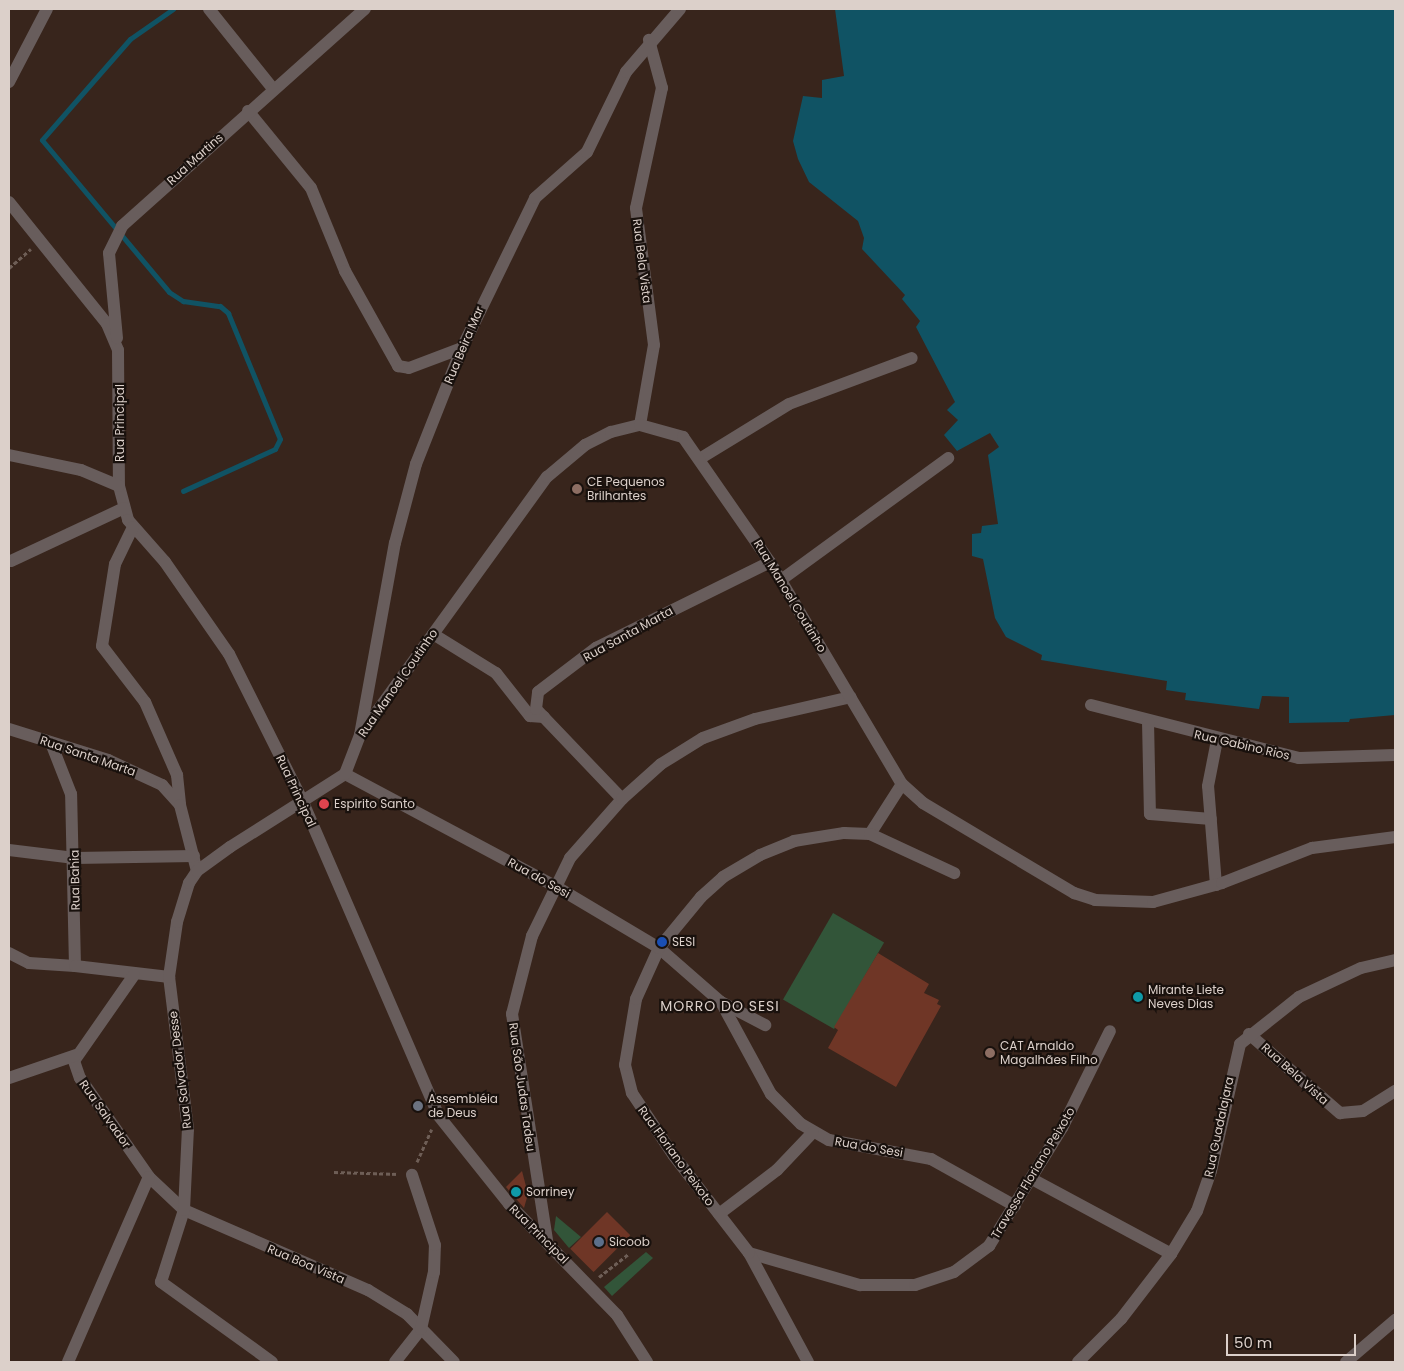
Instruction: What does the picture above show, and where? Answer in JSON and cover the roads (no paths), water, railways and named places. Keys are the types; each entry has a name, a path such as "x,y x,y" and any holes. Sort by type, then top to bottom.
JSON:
{"street":[{"path":"9,82 46,9"},
{"path":"209,9 273,89"},
{"name":"Rua Martins","path":"118,350 109,253 114,236 248,111 365,9"},
{"name":"Rua Beira Mar","path":"360,734 391,562 416,464 462,348 524,216 535,198 587,152 626,72 649,40 680,9"},
{"name":"Rua Bela Vista","path":"640,425 654,345 636,208 662,88 649,40"},
{"path":"248,111 312,188 345,271 398,366 409,368 462,348"},
{"name":"Rua Principal","path":"9,202 42,239 102,316 118,350 119,486 124,508 133,526 165,562 225,647 302,800 438,1115 508,1204 547,1240 616,1316 647,1362"},
{"path":"701,458 789,404 912,358"},
{"name":"Rua Manoel Coutinho","path":"345,774 360,734 562,462 611,432 640,425 683,437 701,458 770,562 902,784 923,803 1074,893 1095,900 1153,902 1216,886 1312,848 1395,837"},
{"path":"9,455 81,470 119,486"},
{"path":"781,580 948,458"},
{"path":"10,561 124,508"},
{"path":"133,526 115,564 102,646 146,702 177,775 180,804"},
{"name":"Rua Santa Marta","path":"622,799 536,709 538,692 596,648 770,562"},
{"path":"433,634 496,672 530,716 544,717"},
{"name":"Rua São Judas Tadeu","path":"547,1240 512,1014 532,936 570,858 622,799 661,764 703,738 755,719 851,697"},
{"name":"Rua Gabino Rios","path":"1091,705 1216,740 1298,758 1395,756"},
{"path":"1148,721 1150,814 1211,819"},
{"name":"Rua Santa Marta","path":"9,729 136,771 162,785 180,804 197,871"},
{"path":"1216,740 1208,786 1216,886"},
{"name":"Rua Bahia","path":"51,743 71,794 76,858 75,966"},
{"path":"197,871 302,800 345,774"},
{"name":"Rua do Sesi","path":"345,774 555,886 659,948 721,1002 765,1025"},
{"path":"870,834 902,784"},
{"name":"Rua Floriano Peixoto","path":"808,1362 749,1253 646,1117 632,1093 625,1065 628,1028 659,948 723,877 760,855 794,841 844,832 870,834 954,873"},
{"path":"9,850 76,858 194,856"},
{"name":"Rua Salvador Desse","path":"197,871 177,922 169,977 188,1129 184,1210 161,1282 272,1362"},
{"path":"14,957 134,975 169,977"},
{"path":"1249,1034 1299,997 1361,968 1395,960"},
{"path":"9,1078 76,1055 134,975"},
{"name":"Rua do Sesi","path":"721,1002 771,1094 813,1132 829,1140 931,1159 1015,1206"},
{"name":"Travessa Floriano Peixoto","path":"749,1253 860,1285 915,1286 954,1272 989,1246 1015,1206 1032,1179 1110,1031"},
{"name":"Rua Bela Vista","path":"1249,1034 1340,1112 1363,1111 1395,1092"},
{"name":"Rua Guadalajara","path":"1078,1362 1121,1319 1171,1254 1203,1195 1236,1056 1249,1034"},
{"name":"Rua Salvador","path":"76,1055 80,1078 149,1177"},
{"path":"719,1214 777,1170 813,1132"},
{"path":"394,1362 421,1329 436,1245 412,1175"},
{"path":"68,1362 149,1177 184,1210"},
{"path":"1032,1179 1171,1254"},
{"name":"Rua Boa Vista","path":"184,1210 368,1290 407,1314 454,1362"},
{"path":"1346,1362 1395,1320"}],"water":[{"path":"835,9 1395,9 1395,715 1350,719 1349,722 1289,723 1289,697 1262,696 1259,709 1185,700 1186,693 1166,690 1167,681 1041,660 1042,655 1006,637 995,618 983,559 972,556 972,534 981,533 982,526 998,524 988,455 999,447 990,433 957,451 944,435 958,420 947,410 955,402 916,327 920,321 902,299 905,295 862,249 864,238 858,221 809,182 798,159 793,141 803,96 822,98 822,80 844,76"}],"waterway":[{"path":"173,9 130,39 42,140 169,292 183,301 220,306 228,313 280,439 275,449 183,491"}],"place":[{"name":"CE Pequenos Brilhantes","path":"577,489"},
{"name":"Espirito Santo","path":"324,804"},
{"name":"SESI","path":"662,942"},
{"name":"Mirante Liete Neves Dias","path":"1138,997"},
{"name":"CAT Arnaldo Magalhães Filho","path":"990,1053"},
{"name":"Assembléia de Deus","path":"418,1106"},
{"name":"Sorriney","path":"516,1192"},
{"name":"Sicoob","path":"599,1242"}],"district":[{"name":"MORRO DO SESI","path":"720,1006"}]}
